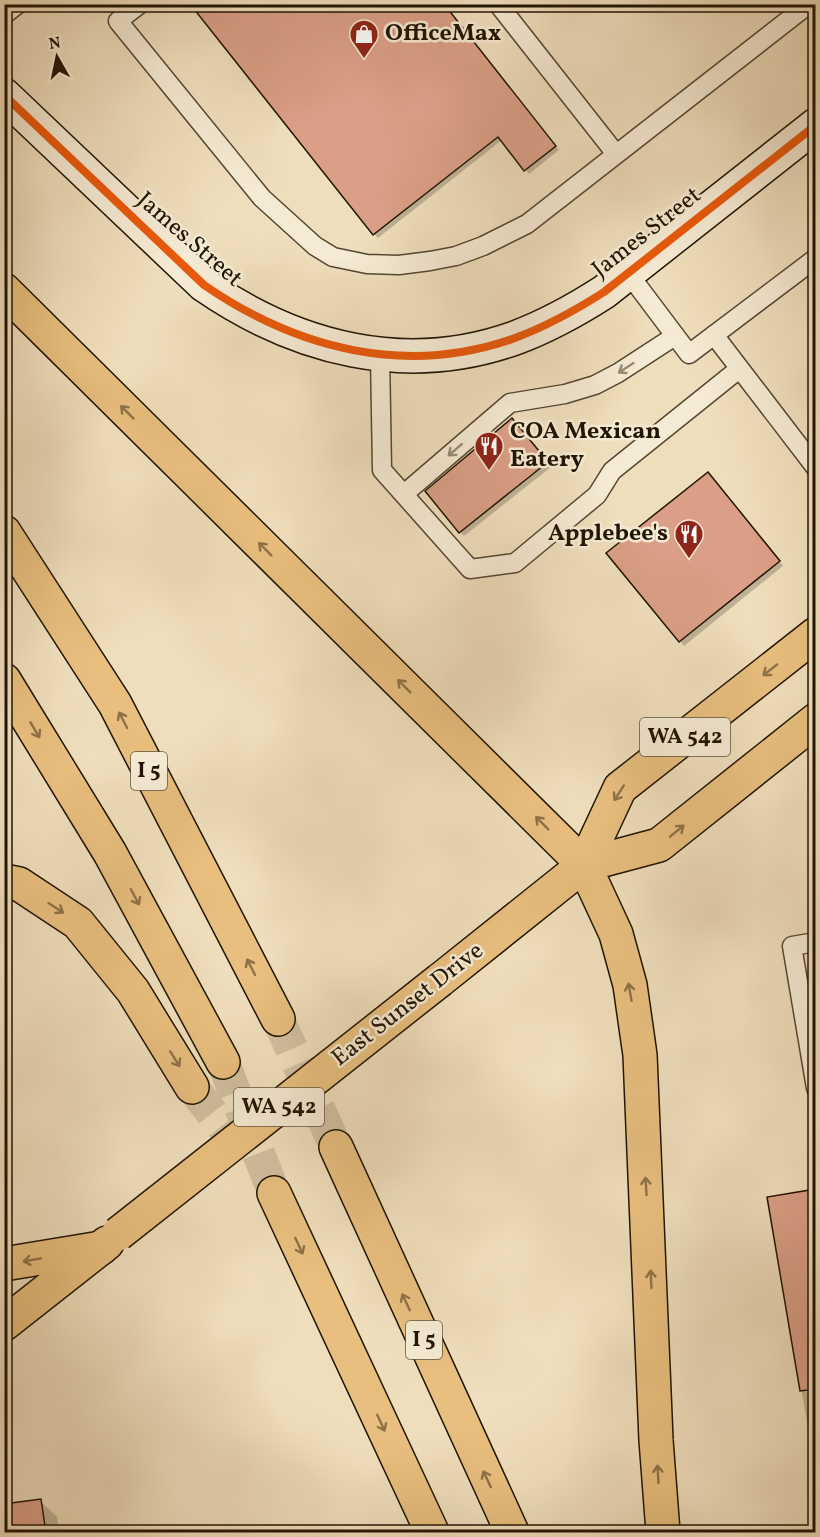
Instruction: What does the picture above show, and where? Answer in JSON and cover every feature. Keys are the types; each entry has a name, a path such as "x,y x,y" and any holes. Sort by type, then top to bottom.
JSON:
{"main road":[{"path":"4,290 584,865 616,934 630,985 640,1055 656,1440 663,1533"},
{"name":"I 5","path":"4,531 115,704 278,1019"},
{"name":"East Sunset Drive","path":"584,865 620,788 816,634"},
{"path":"4,680 110,853 223,1062"},
{"name":"East Sunset Drive","path":"4,1324 584,865 660,845 816,720"},
{"path":"4,881 19,884 78,923 133,991 192,1087"},
{"name":"I 5","path":"336,1147 512,1533"},
{"path":"274,1193 432,1533"},
{"path":"4,1264 109,1241"}],"street":[{"name":"James Street","path":"4,96 204,285 236,308 279,328 326,345 380,355 424,356 466,351 515,338 568,315 604,292 816,125"}],"lane":[{"path":"4,15 18,4"},
{"path":"140,4 118,21 262,198 315,246 333,257 352,262 399,265 456,256 483,246 527,224 809,4"},
{"path":"498,4 616,154"},
{"path":"628,273 689,354 814,261"},
{"path":"714,335 816,468"},
{"path":"404,494 510,403 565,394 595,385 675,336"},
{"path":"380,355 382,470 470,569 515,563 597,495 612,471 740,369"},
{"path":"816,942 792,946 816,1088"}],"building":[{"path":"190,4 444,4 556,146 524,171 498,137 373,235"},
{"path":"512,418 548,462 459,533 425,491"},
{"path":"708,472 780,561 679,642 606,553"},
{"path":"816,1189 816,1389 800,1391 767,1197"},
{"path":"41,1499 46,1533 4,1533 4,1504"}],"tunnel":[{"path":"278,1019 336,1147"},
{"path":"223,1062 274,1193"},
{"path":"192,1087 251,1163"}],"cycle path":[{"path":"4,95 204,285 276,326 315,340 354,350 393,355 434,355 474,350 515,338 572,311 604,292 816,125"}],"place":[{"name":"OfficeMax","path":"364,60"},
{"name":"COA Mexican Eatery","path":"489,472"},
{"name":"Applebee's","path":"689,560"}]}
